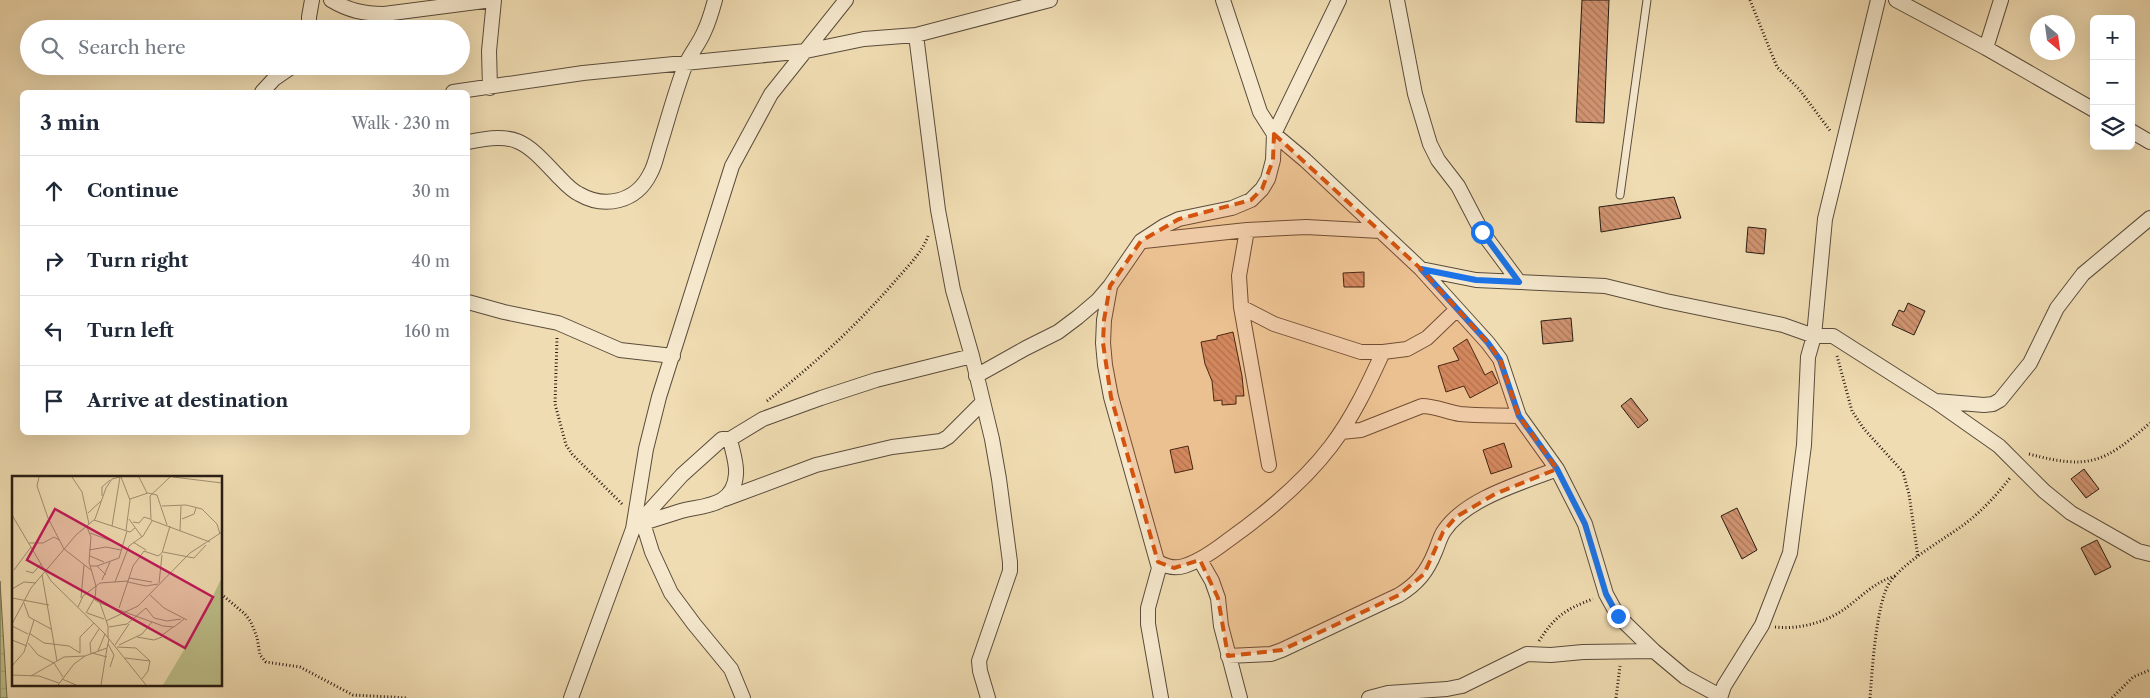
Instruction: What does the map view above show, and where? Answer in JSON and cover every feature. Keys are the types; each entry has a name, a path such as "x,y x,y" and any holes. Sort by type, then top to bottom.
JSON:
{"street":[{"path":"308,20 312,0"},
{"path":"331,0 353,11 366,14 384,14 493,0 490,88"},
{"path":"470,142 490,137 511,138 523,142 536,152 564,183 578,194 605,204 622,200 642,185 650,174 686,63 704,33 715,0"},
{"path":"571,698 638,523 646,449 659,397 732,166 771,94 846,0"},
{"path":"470,90 583,73 806,51 864,39 916,35 1050,0"},
{"path":"976,376 1058,332 1098,300 1141,241 1179,219 1232,208 1251,200 1262,189 1268,179 1273,160 1274,134 1339,0"},
{"path":"1397,0 1415,94 1430,144 1438,160 1458,186 1482,232 1519,282"},
{"path":"1223,1 1260,112 1274,134 1305,160 1421,269 1488,343 1500,360 1519,416 1557,469 1585,524 1606,594 1618,616 1654,651 1685,677 1720,697 1724,686 1762,625 1790,553 1804,445 1808,357 1814,336 1826,211 1878,0"},
{"path":"1896,0 1986,48 2090,108"},
{"path":"1986,48 2002,0"},
{"path":"916,35 938,210 953,290 972,356 1000,479 1010,562 1010,571 979,661 988,698"},
{"path":"264,90 280,75"},
{"path":"2135,133 2150,142"},
{"path":"1935,401 1984,406 2000,400 2030,363 2057,308 2083,274 2150,218"},
{"path":"1141,241 1248,230 1306,227 1380,231"},
{"path":"1248,230 1239,276 1241,307 1269,465"},
{"path":"1421,269 1476,280 1605,286 1675,303 1783,325 1814,336 1833,336 1935,401 2022,460 2071,513 2138,551 2150,554"},
{"path":"1110,286 1104,320 1103,343 1105,365 1111,397 1158,562 1158,576 1148,608 1148,624 1161,698"},
{"path":"470,303 504,312 558,323 620,350 673,356"},
{"path":"1241,307 1282,327 1362,352 1407,349 1428,338 1453,314 1455,308"},
{"path":"1158,562 1174,568 1183,567 1200,560 1268,511 1316,463 1341,432 1362,398 1383,352"},
{"path":"638,523 700,456 722,439 730,439 763,419 821,398 876,380 972,356"},
{"path":"638,523 681,511 714,505 725,499 816,465 892,447 941,441 948,437 983,402"},
{"path":"1341,432 1361,430 1422,406 1432,406 1447,412 1462,414 1519,416"},
{"path":"725,499 732,489 736,474 730,439"},
{"path":"1228,656 1270,654 1282,650 1399,595 1414,586 1424,574 1443,532 1456,517 1471,506 1495,494 1557,469"},
{"path":"638,523 671,593 731,669 743,698"},
{"path":"1200,560 1212,581 1218,598 1221,626 1240,698"},
{"path":"1369,698 1388,692 1447,689 1462,686 1526,654 1551,656 1583,652 1621,653 1654,651"}],"lane":[{"path":"1620,195 1646,0"}],"path":[{"path":"1750,0 1777,67 1817,111 1833,138"},
{"path":"763,404 809,368 849,332 911,263 929,233"},
{"path":"558,323 555,404 566,445 572,454 626,508 638,523"},
{"path":"1833,336 1842,379 1852,411 1864,429 1904,472 1918,557"},
{"path":"1870,698 1875,643 1882,604 1889,583 1896,575 1964,525 2001,490 2022,460 2055,461 2074,464 2091,462 2111,453 2150,423"},
{"path":"1762,625 1786,628 1810,625 1830,618 1844,610 1875,585 1896,575"},
{"path":"1526,654 1557,617 1568,609 1606,594"},
{"path":"222,595 245,614 251,622 257,637 260,655 266,662 300,667 353,695 408,698"},
{"path":"1616,698 1620,681 1621,653"},
{"path":"2112,698 2121,690 2125,683 2150,670"}],"highlighted area":[{"path":"1274,134 1421,269 1488,343 1500,359 1519,416 1557,469 1495,494 1456,517 1443,532 1424,574 1399,595 1282,650 1228,656 1218,598 1200,560 1174,568 1158,562 1111,397 1103,343 1104,320 1110,286 1141,241 1179,219 1251,200 1262,189 1273,160"}],"green space":[{"path":"0,581 7,698 0,698"}],"building":[{"path":"1582,0 1609,0 1604,123 1576,122"},
{"path":"1674,197 1681,218 1601,232 1599,207"},
{"path":"1748,227 1766,229 1764,254 1746,252"},
{"path":"1364,272 1364,287 1344,287 1343,273"},
{"path":"1908,303 1925,311 1914,335 1892,325 1899,310 1904,312"},
{"path":"1571,318 1573,341 1543,344 1541,321"},
{"path":"1233,332 1244,396 1236,396 1236,404 1222,405 1222,400 1214,401 1212,381 1205,364 1201,342 1217,339 1217,336"},
{"path":"1467,339 1485,375 1492,371 1498,383 1470,398 1464,386 1446,392 1438,366 1459,360 1453,348"},
{"path":"1631,398 1648,420 1638,428 1621,406"},
{"path":"1504,443 1512,467 1491,474 1483,450"},
{"path":"1188,446 1193,469 1175,473 1170,450"},
{"path":"2084,469 2099,489 2086,498 2071,479"},
{"path":"1737,508 1757,550 1742,559 1721,516"},
{"path":"2097,540 2111,567 2095,575 2081,548"}],"route":[{"path":"1482,232 1519,282 1476,280 1421,269 1488,343 1500,360 1519,416 1557,469 1585,524 1606,594 1618,616"}]}
